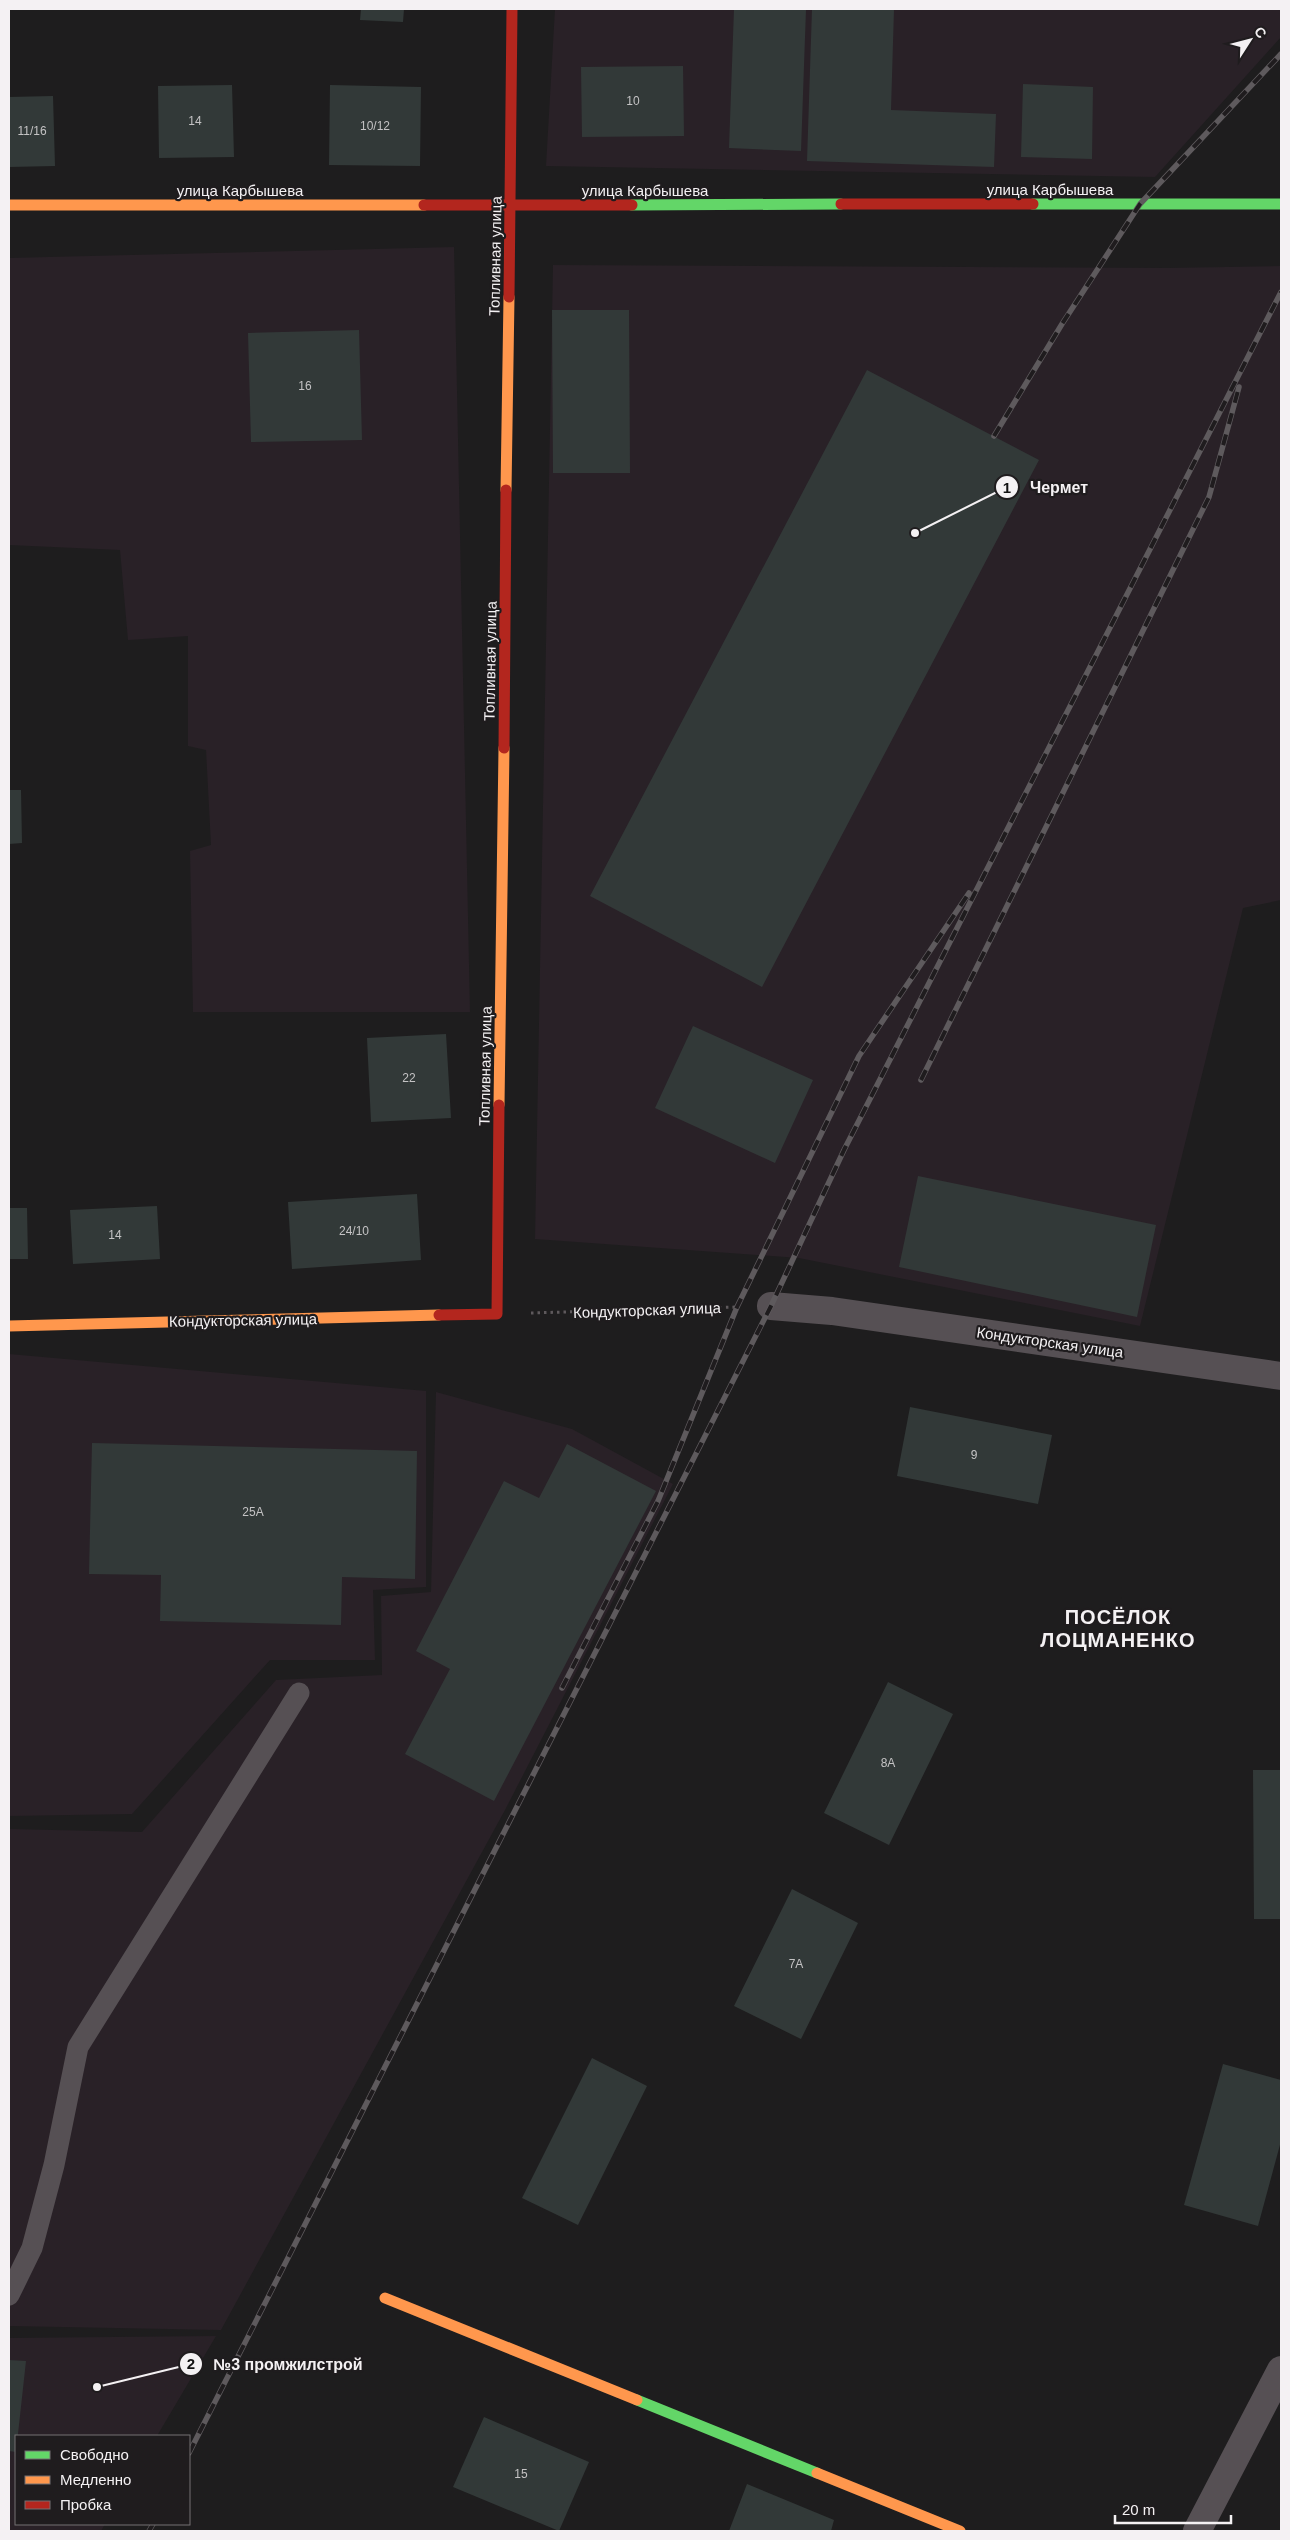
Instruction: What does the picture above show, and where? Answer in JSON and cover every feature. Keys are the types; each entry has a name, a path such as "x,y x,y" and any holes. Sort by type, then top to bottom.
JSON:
{"street":[{"name":"Топливная улица","path":"497,1314 512,9"},
{"name":"улица Карбышева","path":"9,205 1281,204"},
{"name":"Кондукторская улица","path":"771,1306 832,1311 1281,1376"},
{"name":"Кондукторская улица","path":"9,1326 497,1314"},
{"path":"385,2298 960,2531"},
{"path":"1197,2531 1281,2370"}],"lane":[{"path":"9,2295 32,2248 54,2165 78,2047 299,1694"}],"path":[{"name":"Кондукторская улица","path":"497,1314 771,1306"}],"shaded area":[{"path":"555,9 1281,9 1281,37 1155,177 546,166"},
{"path":"454,247 470,1012 193,1012 190,851 211,845 206,750 188,746 188,636 128,640 120,550 9,545 9,258"},
{"path":"553,265 1168,268 1281,266 1281,900 1243,908 1140,1326 799,1258 535,1239"},
{"path":"9,1354 426,1391 426,1587 373,1590 375,1660 270,1660 132,1814 9,1816"},
{"path":"436,1392 572,1429 673,1484 505,1810 221,2330 9,2326 9,1829 142,1832 276,1680 382,1675 381,1596 431,1592"},
{"path":"216,2336 158,2435 15,2435 15,2525 104,2525 101,2531 9,2531 9,2338"}],"building":[{"path":"361,9 404,9 403,22 360,20"},
{"path":"734,9 806,9 801,151 729,148"},
{"path":"812,9 894,9 891,110 996,114 994,167 807,161"},
{"path":"683,66 684,136 582,137 581,67"},
{"path":"1023,84 1093,87 1092,159 1021,157"},
{"path":"232,85 234,157 159,158 158,86"},
{"path":"330,85 421,87 420,166 329,165"},
{"path":"53,96 55,166 9,167 9,97"},
{"path":"552,310 629,310 630,473 553,473"},
{"path":"359,330 362,440 251,442 248,333"},
{"path":"867,370 1039,460 762,987 590,896"},
{"path":"9,790 21,790 22,843 9,844"},
{"path":"693,1026 813,1080 775,1163 655,1108"},
{"path":"446,1034 451,1118 371,1122 367,1038"},
{"path":"918,1176 1156,1225 1137,1317 899,1267"},
{"path":"417,1194 421,1260 292,1269 288,1202"},
{"path":"157,1206 160,1259 73,1264 70,1210"},
{"path":"9,1208 27,1208 28,1259 9,1259"},
{"path":"910,1407 1052,1435 1038,1504 897,1476"},
{"path":"92,1443 417,1451 415,1579 342,1577 341,1625 160,1621 161,1575 89,1574"},
{"path":"567,1444 656,1491 494,1801 405,1754 450,1669 416,1651 504,1481 539,1498"},
{"path":"888,1682 953,1714 889,1845 824,1813"},
{"path":"1253,1770 1281,1770 1281,1919 1254,1919"},
{"path":"792,1889 858,1923 801,2039 734,2006"},
{"path":"592,2058 647,2086 578,2225 522,2198"},
{"path":"1223,2064 1281,2080 1281,2141 1258,2226 1184,2205"},
{"path":"9,2360 26,2361 18,2435 15,2435 15,2452 9,2451"},
{"path":"484,2417 589,2462 559,2531 453,2487"},
{"path":"747,2484 834,2520 831,2531 729,2531"}],"railway":[{"path":"994,436 1062,324 1140,204 1281,54"},
{"path":"190,2451 771,1306 844,1150 1281,292"},
{"path":"921,1080 1209,497 1239,387"},
{"path":"562,1688 658,1501 737,1307 859,1056 969,893"},
{"path":"149,2531 152,2525"}],"traffic: fast":[{"path":"632,205 841,204"},
{"path":"1033,204 1281,204"},
{"path":"637,2400 817,2473"}],"traffic: slow":[{"path":"9,205 424,205"},
{"path":"506,490 509,297"},
{"path":"499,1105 504,748"},
{"path":"9,1326 439,1315"},
{"path":"385,2298 637,2400"},
{"path":"817,2473 960,2531"}],"traffic: jam":[{"path":"509,297 512,9"},
{"path":"841,204 1033,204"},
{"path":"424,205 632,205"},
{"path":"504,748 506,490"},
{"path":"439,1315 497,1314 499,1105"}],"place":[{"name":"Чермет","path":"915,533"},
{"name":"№3 промжилстрой","path":"97,2387"}],"district":[{"name":"ПОСЁЛОК ЛОЦМАНЕНКО","path":"1118,1628"}]}
